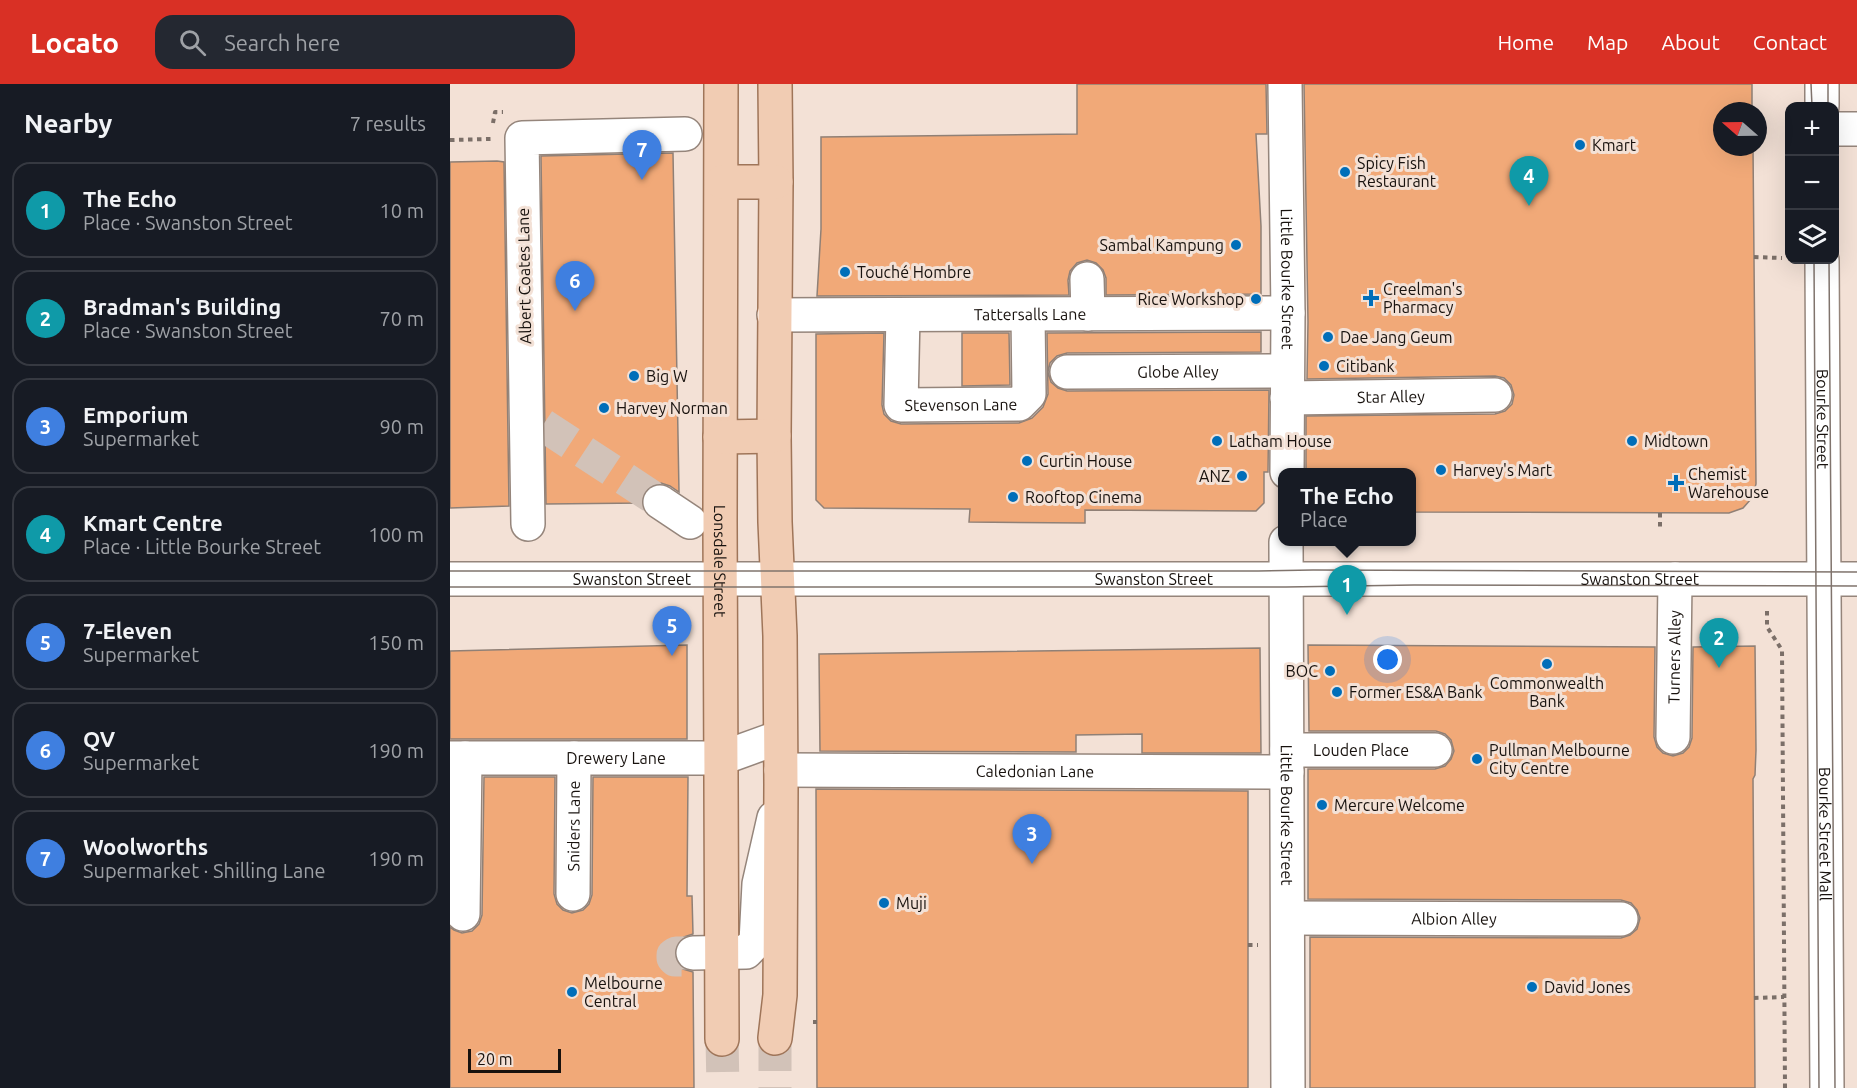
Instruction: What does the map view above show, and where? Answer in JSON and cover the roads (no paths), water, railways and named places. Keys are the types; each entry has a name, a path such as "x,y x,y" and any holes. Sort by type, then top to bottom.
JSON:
{"main road":[{"name":"Lonsdale Street","path":"721,84 722,758 708,952 722,1039"},
{"path":"775,84 774,436 781,777 780,995 775,1038"},
{"path":"722,182 776,182"},
{"path":"720,437 774,436"}],"street":[{"name":"Little Bourke Street","path":"1284,84 1288,313 1287,468"},
{"path":"1822,84 1822,102"},
{"path":"1839,129 1857,129"},
{"name":"Albert Coates Lane","path":"528,524 534,420 522,138 684,134"},
{"name":"Bourke Street","path":"1822,264 1824,580"},
{"path":"1088,279 1088,314"},
{"name":"Tattersalls Lane","path":"774,315 1288,313"},
{"name":"Stevenson Lane","path":"903,315 888,405 1019,404 1029,394 1028,315"},
{"name":"Globe Alley","path":"1067,372 1287,385"},
{"name":"Star Alley","path":"1287,385 1495,395"},
{"path":"660,502 690,522"},
{"name":"Little Bourke Street","path":"1286,546 1288,1088"},
{"name":"Swanston Street","path":"450,579 1857,579"},
{"name":"Turners Alley","path":"1673,737 1675,579"},
{"name":"Bourke Street Mall","path":"1824,580 1827,1088"},
{"name":"Drewery Lane","path":"457,758 722,758 780,738"},
{"name":"Louden Place","path":"1287,761 1435,750"},
{"path":"457,758 463,914"},
{"name":"Sniders Lane","path":"573,894 574,758"},
{"name":"Caledonian Lane","path":"781,777 1287,761"},
{"path":"708,952 746,952 756,942 759,884 781,777"},
{"name":"Albion Alley","path":"1288,918 1621,919"}],"tunnel":[{"path":"543,425 660,502"},
{"path":"693,953 676,953 673,958 675,960 694,960"},
{"path":"775,1038 775,1088"},
{"path":"722,1039 723,1088"}],"tram line":[{"path":"1811,84 1812,102"},
{"path":"1828,84 1828,102"},
{"path":"1814,264 1819,1088"},
{"path":"1829,264 1835,1088"},
{"path":"450,571 1857,572"},
{"path":"450,587 1857,586"}],"place":[{"name":"Kmart","path":"1580,145"},
{"name":"Spicy Fish Restaurant","path":"1345,172"},
{"name":"Woolworths","path":"642,180"},
{"name":"Kmart Centre","path":"1529,206"},
{"name":"Sambal Kampung","path":"1236,245"},
{"name":"Touché Hombre","path":"845,272"},
{"name":"Creelman's Pharmacy","path":"1371,298"},
{"name":"Rice Workshop","path":"1256,299"},
{"name":"QV","path":"575,311"},
{"name":"Dae Jang Geum","path":"1328,337"},
{"name":"Citibank","path":"1324,366"},
{"name":"Big W","path":"634,376"},
{"name":"Harvey Norman","path":"604,408"},
{"name":"Latham House","path":"1217,441"},
{"name":"Midtown","path":"1632,441"},
{"name":"Curtin House","path":"1027,461"},
{"name":"Harvey's Mart","path":"1441,470"},
{"name":"ANZ","path":"1242,476"},
{"name":"Chemist Warehouse","path":"1676,483"},
{"name":"Rooftop Cinema","path":"1013,497"},
{"name":"The Echo","path":"1347,615"},
{"name":"7-Eleven","path":"672,656"},
{"name":"Commonwealth Bank","path":"1547,664"},
{"name":"Bradman's Building","path":"1719,668"},
{"name":"BOC","path":"1330,671"},
{"name":"Former ES&A Bank","path":"1337,692"},
{"name":"Pullman Melbourne City Centre","path":"1477,759"},
{"name":"Mercure Welcome","path":"1322,805"},
{"name":"Emporium","path":"1032,864"},
{"name":"Muji","path":"884,903"},
{"name":"David Jones","path":"1532,987"},
{"name":"Melbourne Central","path":"572,992"}]}
